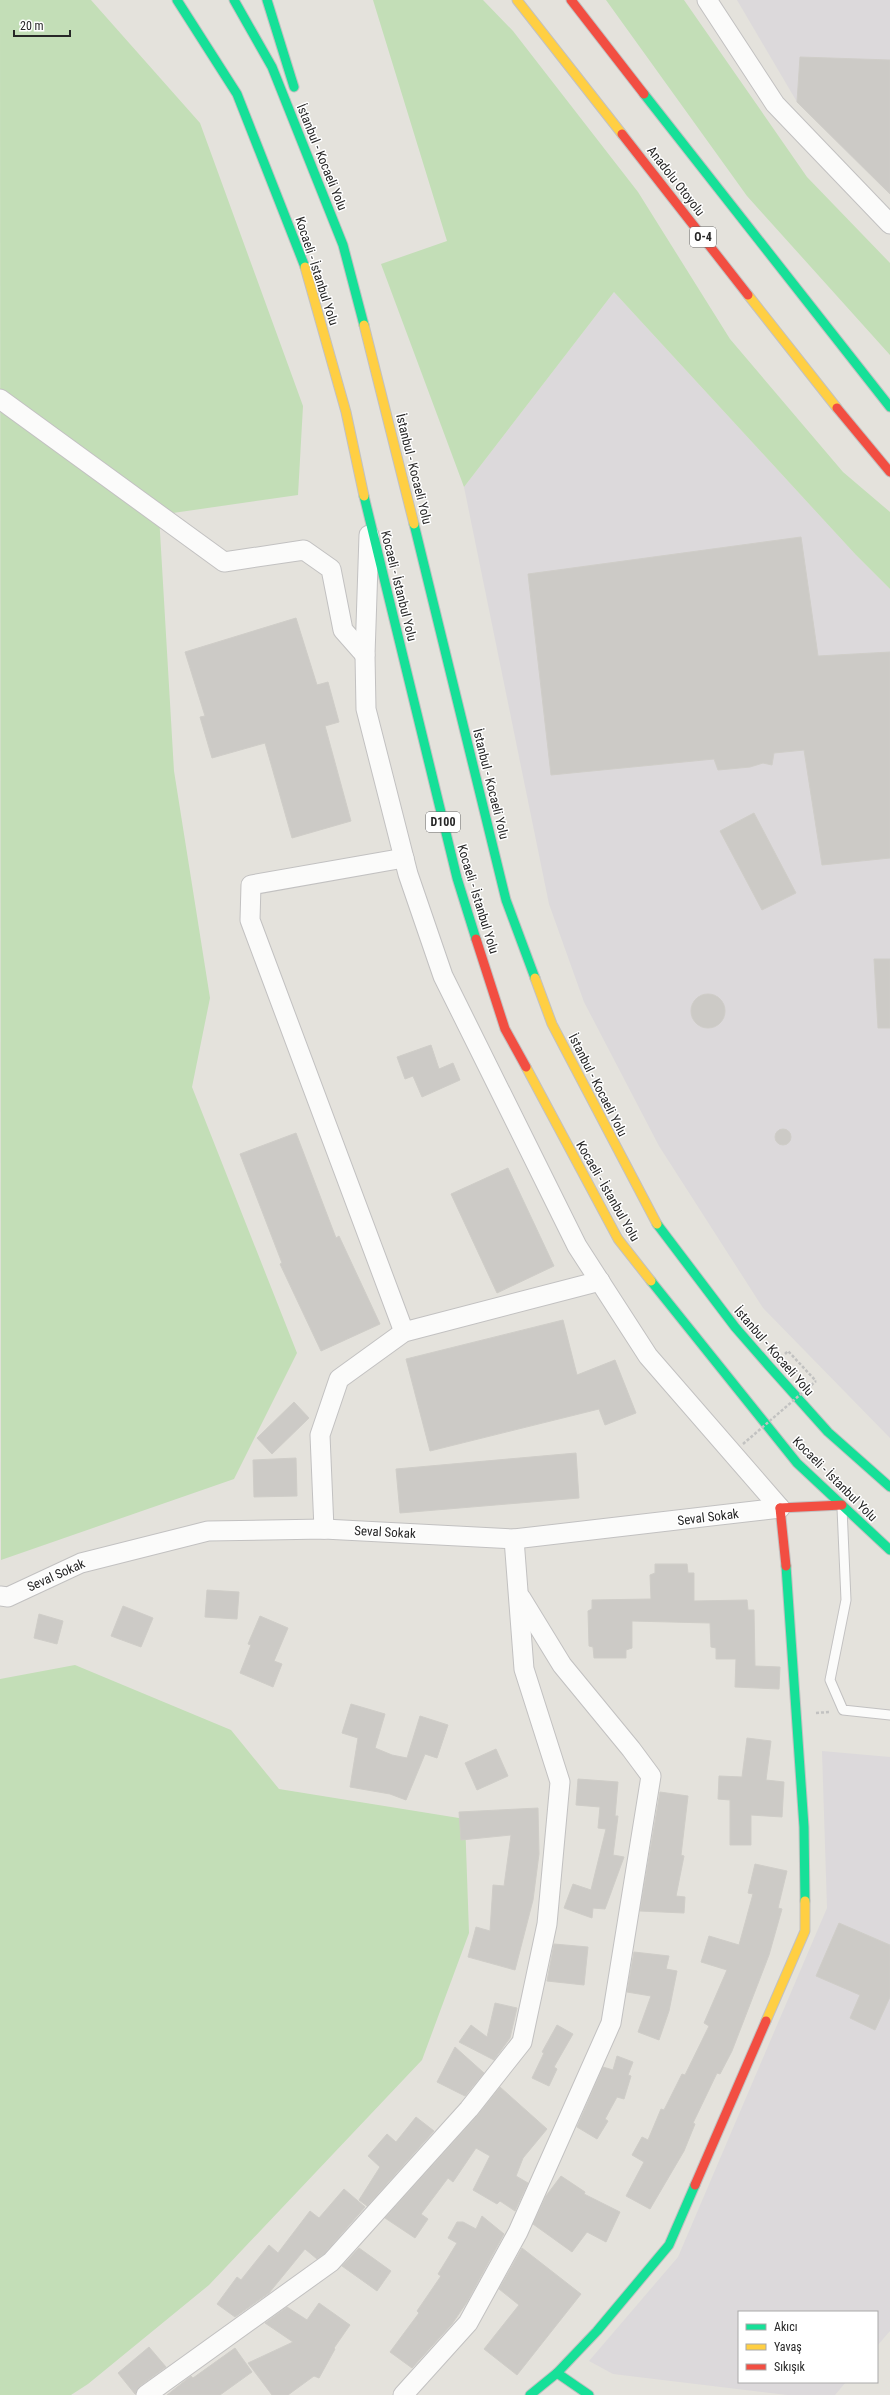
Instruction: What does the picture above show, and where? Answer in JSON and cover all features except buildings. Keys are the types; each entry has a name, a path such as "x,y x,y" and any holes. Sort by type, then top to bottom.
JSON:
{"main road":[{"name":"Kocaeli - İstanbul Yolu","path":"177,0 237,94 300,253 346,412 370,522 456,878 505,1029 618,1239 797,1463 890,1550"},
{"name":"İstanbul - Kocaeli Yolu","path":"234,0 272,67 343,245 384,400 506,900 552,1024 651,1217 735,1327 828,1432 890,1487"},
{"path":"267,0 296,94"},
{"name":"Anadolu Otoyolu","path":"517,0 860,438 890,472"},
{"path":"572,0 793,286 890,407"},
{"path":"308,132 343,245"},
{"path":"530,2395 557,2373 597,2331 669,2245 805,1931 804,1827 787,1576 780,1508 842,1505"},
{"path":"557,2373 589,2395"}],"street":[{"path":"707,0 775,104 890,224"},
{"path":"0,400 224,562 304,550 331,569 343,630 365,655"},
{"path":"370,522 365,655 366,709 404,858 443,976 577,1246 648,1356 780,1508"},
{"path":"404,858 251,885 250,920 404,1332"},
{"path":"324,1529 320,1434 339,1379 404,1332 600,1281"},
{"name":"Seval Sokak","path":"0,1596 8,1597 81,1563 208,1531 324,1529 514,1539 780,1508"},
{"path":"146,2395 331,2262 469,2109 522,2042 547,1924 560,1782 524,1669 514,1539"},
{"path":"403,2395 468,2323 518,2232 611,2023 651,1776 631,1749 562,1665 518,1594"}],"lane":[{"path":"842,1505 846,1600 830,1680 843,1710 890,1715"}],"path":[{"path":"743,1444 816,1381 788,1350"},
{"path":"796,1714 843,1710"}],"shaded area":[{"path":"737,0 890,0 890,194 797,102"},
{"path":"614,292 856,555 890,589 890,1438 763,1308 659,1146 584,1002 549,904 464,487"},
{"path":"822,1751 890,1757 890,2331 878,2345 878,2311 738,2311 738,2383 845,2383 835,2395 787,2395 613,2374 589,2361 678,2257 827,1908"}],"green space":[{"path":"0,0 91,0 200,123 303,406 298,495 159,515 174,771 210,998 192,1087 297,1353 234,1479 1,1560"},
{"path":"373,0 483,0 513,31 638,192 730,339 843,472 890,512 890,589 856,555 614,292 464,487 381,264 447,241"},
{"path":"606,0 684,0 807,177 890,263 890,355 747,196"},
{"path":"75,1665 231,1730 279,1789 465,1819 469,1933 422,2060 209,2285 88,2384 71,2395 0,2395 0,1679"}],"traffic: fast":[{"path":"177,0 237,94 305,267"},
{"path":"234,0 272,67 343,245 364,325"},
{"path":"267,0 294,87"},
{"path":"644,94 890,407"},
{"path":"364,496 457,878 476,939"},
{"path":"414,524 506,900 535,978"},
{"path":"657,1224 735,1327 769,1366 828,1432 890,1487"},
{"path":"651,1281 797,1463 890,1550"},
{"path":"786,1566 804,1827 805,1901"},
{"path":"530,2395 557,2373 597,2331 669,2245 695,2185"},
{"path":"557,2373 589,2395"}],"traffic: slow":[{"path":"517,0 622,134"},
{"path":"305,267 346,412 364,496"},
{"path":"748,295 837,408"},
{"path":"364,325 414,524"},
{"path":"535,978 552,1024 657,1224"},
{"path":"526,1067 618,1239 651,1281"},
{"path":"766,2021 805,1931 805,1901"}],"traffic: jam":[{"path":"571,0 644,94"},
{"path":"622,134 748,295"},
{"path":"837,408 890,472"},
{"path":"476,939 505,1029 526,1067"},
{"path":"780,1508 842,1505"},
{"path":"780,1508 786,1566"},
{"path":"695,2185 766,2021"}]}
